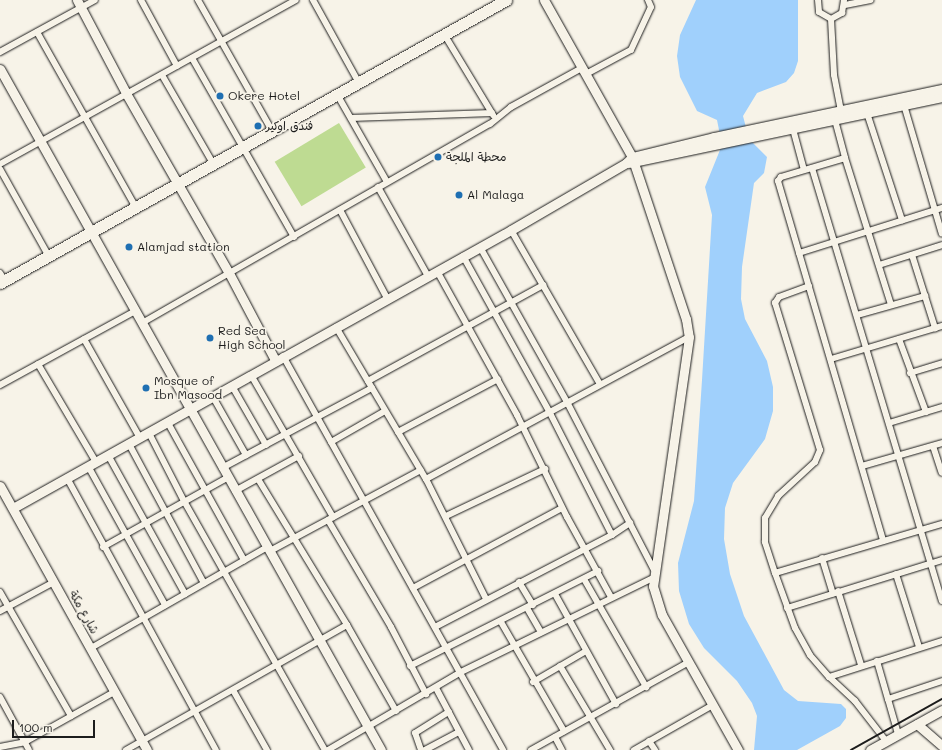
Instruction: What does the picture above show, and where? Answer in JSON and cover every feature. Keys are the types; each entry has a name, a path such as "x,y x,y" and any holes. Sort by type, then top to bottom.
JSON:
{"highway":[{"path":"2,279 92,233 272,131 338,96 444,34 506,0"}],"street":[{"path":"0,52 37,32 79,4 95,0"},
{"path":"141,0 178,66"},
{"path":"198,0 272,131"},
{"path":"0,164 296,0"},
{"path":"313,0 359,83"},
{"path":"544,0 584,71 631,161 671,266 686,318 689,337 654,574 658,606 738,750"},
{"path":"142,323 496,120 511,107 630,50 651,7 648,0"},
{"path":"818,0 819,12 831,19"},
{"path":"831,19 839,16 844,3 871,0"},
{"path":"79,4 126,95 180,184 229,273 279,358 318,417 413,588 462,672 503,750"},
{"path":"831,19 834,75 841,111"},
{"path":"37,32 136,208"},
{"path":"444,34 496,120"},
{"path":"192,58 294,237"},
{"path":"0,69 191,410 227,478 368,728 382,750"},
{"path":"162,75 214,165"},
{"path":"338,96 388,182"},
{"path":"13,508 168,423 279,358 511,230 631,161 841,111 942,96"},
{"path":"756,132 793,129 942,96"},
{"path":"904,105 942,234"},
{"path":"352,118 492,113"},
{"path":"867,113 902,220"},
{"path":"835,120 845,158 891,305"},
{"path":"793,129 804,170"},
{"path":"845,158 781,177 778,181 883,541"},
{"path":"812,168 868,348 942,601"},
{"path":"0,169 48,256"},
{"path":"378,187 428,276"},
{"path":"799,253 942,208"},
{"path":"340,210 387,298"},
{"path":"511,230 600,384"},
{"path":"878,265 942,245"},
{"path":"480,247 567,402 630,523 654,574"},
{"path":"912,255 935,328"},
{"path":"463,256 496,313 550,413 612,535"},
{"path":"437,271 498,379 545,469 562,508 611,598"},
{"path":"368,381 469,328 544,285"},
{"path":"809,286 779,297 775,303 820,450 816,462 778,496 765,518 765,542 787,608 803,644 829,677 855,701 886,741"},
{"path":"857,315 925,296"},
{"path":"0,385 135,311"},
{"path":"831,359 942,326"},
{"path":"336,327 426,479 446,516 486,599"},
{"path":"426,479 689,337"},
{"path":"84,339 140,438"},
{"path":"899,339 910,373 926,412"},
{"path":"910,373 942,363"},
{"path":"38,364 92,464 124,535 165,605"},
{"path":"251,375 299,456 330,518 391,627 410,666 426,694"},
{"path":"398,432 498,379"},
{"path":"232,386 266,445"},
{"path":"222,468 372,388"},
{"path":"213,397 246,455"},
{"path":"889,423 942,407"},
{"path":"331,442 385,411"},
{"path":"168,423 244,560"},
{"path":"149,433 184,501 325,750"},
{"path":"862,466 899,457 942,443"},
{"path":"129,444 164,512 204,583"},
{"path":"933,446 942,473"},
{"path":"108,455 144,523 185,594"},
{"path":"235,492 299,456"},
{"path":"446,516 545,469"},
{"path":"91,648 223,571 295,537 421,470"},
{"path":"67,478 103,547 216,750"},
{"path":"103,547 227,478"},
{"path":"258,478 348,625 396,712"},
{"name":"شارع مكة","path":"0,486 147,750"},
{"path":"413,588 466,558 562,508"},
{"path":"435,626 584,548 612,535 630,523"},
{"path":"775,573 942,524"},
{"path":"822,558 836,592 861,665"},
{"path":"787,608 942,560"},
{"path":"410,666 448,649 598,572"},
{"path":"328,750 396,712 462,672 541,632 569,620 654,574"},
{"path":"896,574 919,647"},
{"path":"584,579 646,687"},
{"path":"0,611 54,582"},
{"path":"519,582 541,632"},
{"path":"0,592 71,716"},
{"path":"555,594 616,704"},
{"path":"500,622 564,731"},
{"path":"126,750 348,625"},
{"path":"829,677 861,665 942,641"},
{"path":"534,682 586,651"},
{"path":"877,661 898,734"},
{"path":"532,750 689,662"},
{"path":"560,666 609,750"},
{"path":"888,699 942,681"},
{"path":"436,688 469,750"},
{"path":"233,690 267,750"},
{"path":"0,747 25,742 114,692"},
{"path":"0,697 29,750"},
{"path":"634,750 714,705"},
{"path":"870,750 942,710"},
{"path":"421,750 415,733 449,712"},
{"path":"917,724 942,746"},
{"path":"425,750 459,732"},
{"path":"555,737 562,750"},
{"path":"649,741 654,750"}],"green space":[{"path":"339,123 366,168 301,206 275,162"}],"water":[{"path":"696,0 798,0 798,61 794,73 786,82 757,93 743,116 749,139 767,157 764,173 754,183 742,267 741,299 745,319 767,361 773,387 773,411 765,439 733,483 725,508 724,539 730,574 744,616 784,690 798,701 841,704 846,709 846,718 840,726 797,750 754,750 757,716 752,703 737,681 704,648 689,624 679,591 678,563 694,501 702,380 712,215 705,187 722,145 717,120 697,111 680,77 677,56 680,35"}],"railway":[{"path":"851,750 942,699"}],"place":[{"name":"Okere Hotel","path":"220,96"},
{"name":"فندق اوكير","path":"258,126"},
{"name":"محطة الملجة","path":"438,157"},
{"name":"Al Malaga","path":"459,195"},
{"name":"Alamjad station","path":"129,247"},
{"name":"Red Sea High School","path":"210,338"},
{"name":"Mosque of Ibn Masood","path":"146,388"}]}
